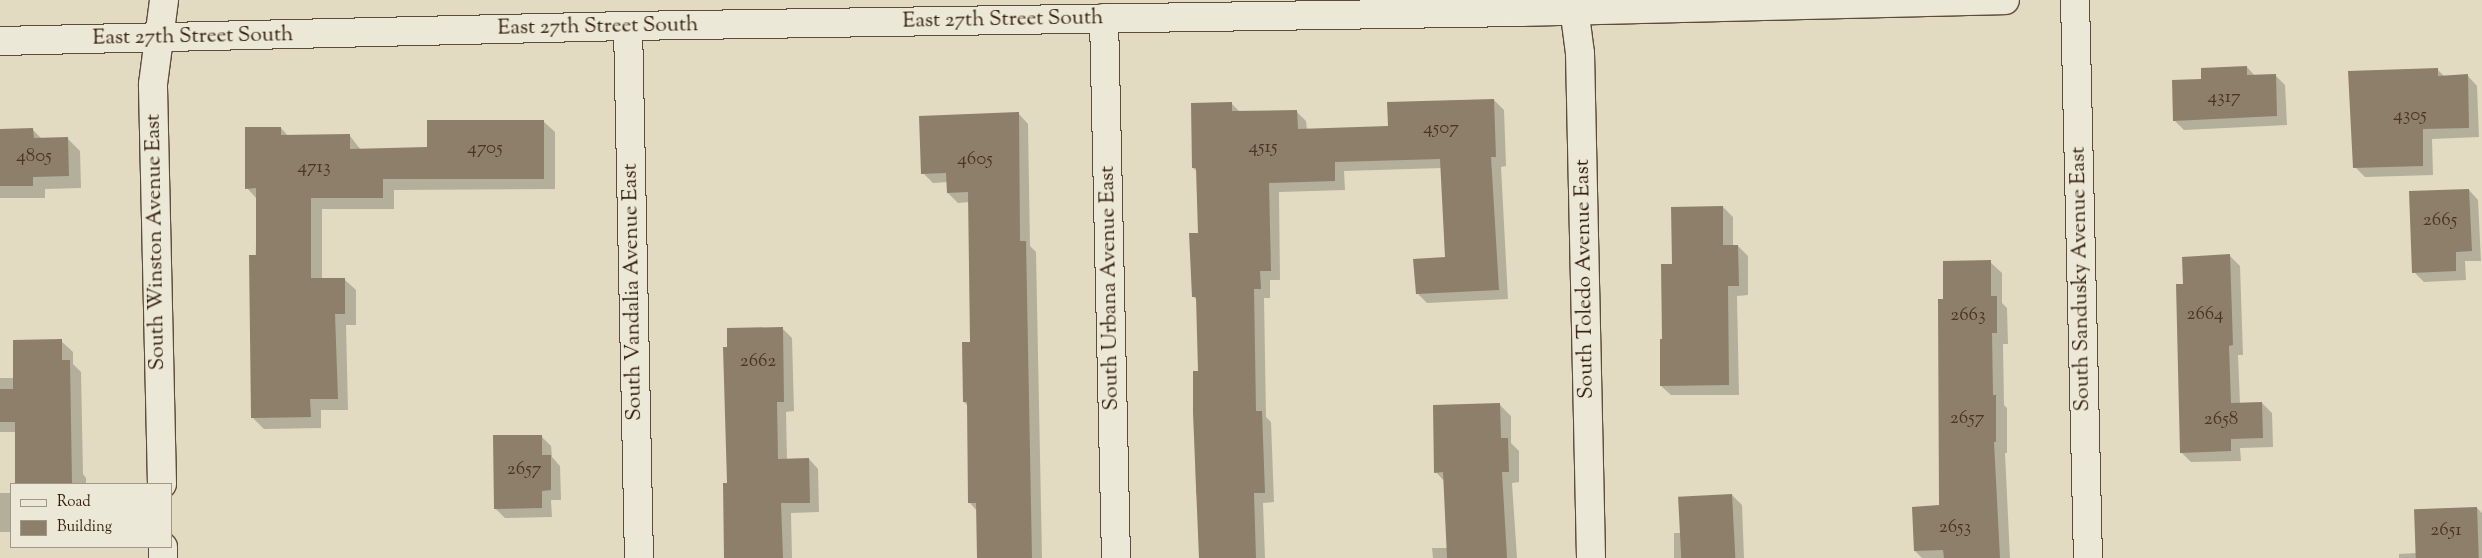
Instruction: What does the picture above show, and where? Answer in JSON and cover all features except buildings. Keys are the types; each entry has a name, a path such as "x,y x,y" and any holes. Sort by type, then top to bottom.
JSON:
{"street":[{"name":"South Winston Avenue East","path":"162,483 153,84 164,0"},
{"name":"East 27th Street South","path":"0,41 628,26 1104,18 1574,5 2005,0"},
{"name":"South Sandusky Avenue East","path":"2075,0 2088,558"},
{"name":"South Toledo Avenue East","path":"1574,5 1580,53 1590,558"},
{"name":"South Urbana Avenue East","path":"1104,18 1116,558"},
{"name":"South Vandalia Avenue East","path":"628,26 639,558"}]}
